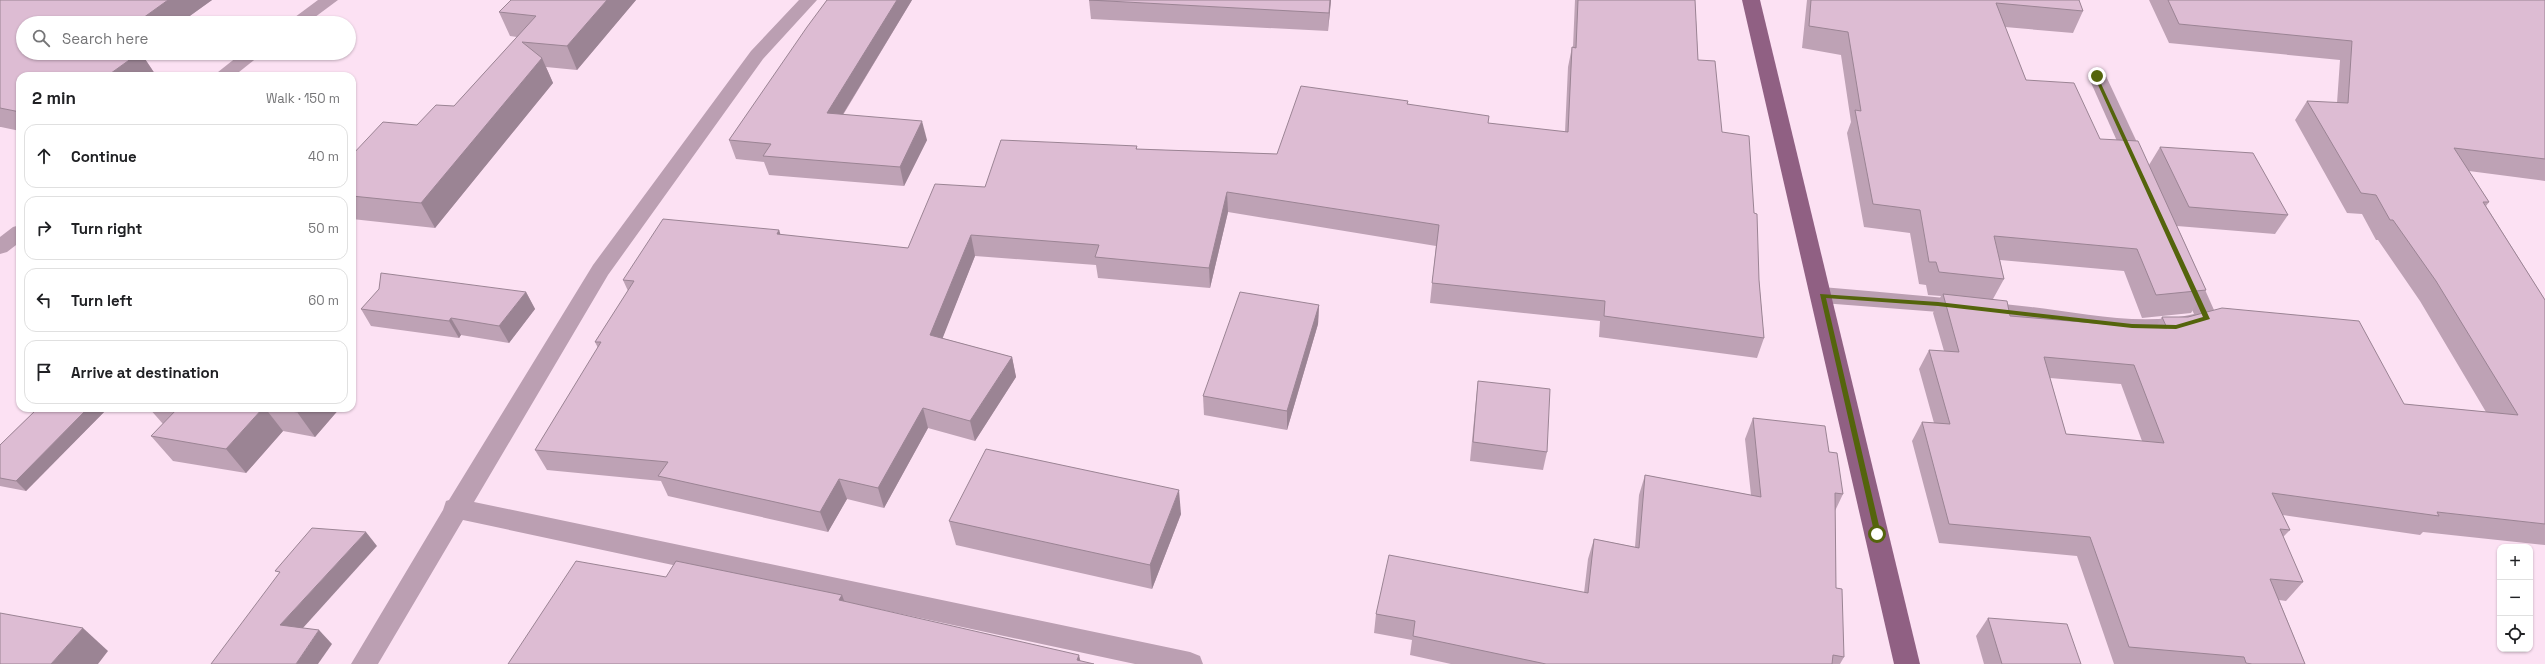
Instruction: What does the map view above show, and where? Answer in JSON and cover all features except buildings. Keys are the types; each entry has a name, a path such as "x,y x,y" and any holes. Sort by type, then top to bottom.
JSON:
{"main road":[{"path":"1751,0 1822,296 1907,664"}],"street":[{"path":"306,16 329,0"},
{"path":"364,664 455,508 600,270 757,55 808,0"},
{"path":"228,72 244,60"},
{"path":"2097,76 2146,183"},
{"path":"0,247 16,235"},
{"path":"1822,296 1938,304 2132,326 2176,327 2207,319 2178,255"},
{"path":"455,508 1190,664"}],"route":[{"path":"1877,534 1822,296 1938,304 2132,326 2176,327 2207,319 2097,76"}]}
